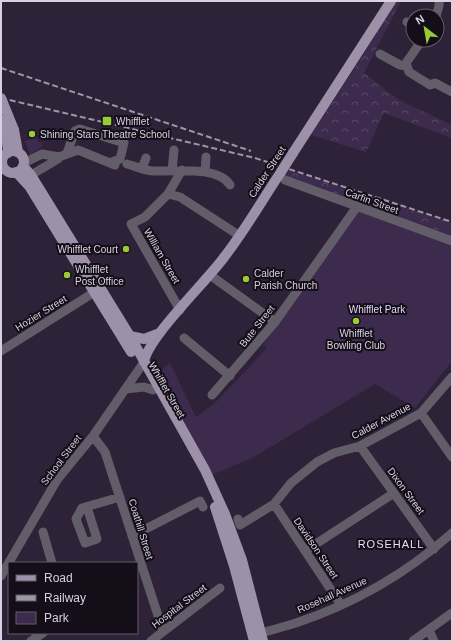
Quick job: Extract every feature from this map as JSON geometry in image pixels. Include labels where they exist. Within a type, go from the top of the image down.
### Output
[{"type":"main road","name":"Calder Street","points":[[142,365],[145,356],[161,332],[210,276],[283,176],[293,153],[391,1]]},
{"type":"main road","points":[[1,98],[10,131],[13,153],[3,162],[14,170]]},
{"type":"main road","points":[[1,120],[10,131]]},
{"type":"main road","name":"Whifflet Street","points":[[13,153],[14,170],[29,186],[93,293],[142,365],[216,494],[242,560],[258,638]]},
{"type":"main road","name":"Whifflet Street","points":[[14,170],[31,175],[130,336],[153,390],[198,470],[218,516],[258,638]]},
{"type":"main road","points":[[130,336],[144,339],[161,332]]},
{"type":"street","points":[[416,48],[406,63],[409,72],[430,85],[435,83],[452,92]]},
{"type":"street","points":[[380,54],[400,65],[406,66]]},
{"type":"street","points":[[31,175],[61,156],[78,150],[113,164],[120,158],[124,143],[80,130],[74,131],[61,156]]},
{"type":"street","points":[[172,171],[174,150]]},
{"type":"street","points":[[14,170],[42,154],[61,156]]},
{"type":"street","points":[[142,168],[146,158]]},
{"type":"street","points":[[205,171],[206,158]]},
{"type":"street","points":[[127,164],[152,171],[205,171],[227,179],[230,185]]},
{"type":"street","points":[[182,170],[168,194],[180,197],[240,236]]},
{"type":"street","name":"Carfin Street","points":[[283,176],[356,208],[452,241]]},
{"type":"street","name":"William Street","points":[[168,194],[145,217],[131,224],[180,310]]},
{"type":"street","name":"Bute Street","points":[[212,395],[230,376],[275,322],[356,208]]},
{"type":"street","points":[[210,276],[275,322]]},
{"type":"street","name":"Hozier Street","points":[[2,350],[93,293]]},
{"type":"street","points":[[184,338],[230,376]]},
{"type":"street","name":"School Street","points":[[9,562],[57,480],[94,436],[142,365]]},
{"type":"street","name":"Calder Avenue","points":[[238,519],[240,525],[274,504],[291,482],[312,465],[334,453],[360,446],[421,412],[452,377]]},
{"type":"street","points":[[126,389],[144,387],[153,390]]},
{"type":"street","points":[[421,412],[452,457]]},
{"type":"street","name":"Coathill Street","points":[[94,436],[105,452],[132,536],[138,562]]},
{"type":"street","name":"Dixon Street","points":[[360,446],[434,549]]},
{"type":"street","points":[[305,551],[394,492]]},
{"type":"street","points":[[87,507],[120,497]]},
{"type":"street","points":[[132,536],[200,501],[203,507]]},
{"type":"street","name":"Davidson Street","points":[[274,504],[341,605]]},
{"type":"street","points":[[43,532],[52,562]]},
{"type":"street","name":"Rosehall Avenue","points":[[258,638],[341,605],[375,588],[434,549],[452,533]]},
{"type":"street","name":"School Street","points":[[1,576],[8,564]]},
{"type":"street","name":"Coathill Street","points":[[139,569],[163,631]]},
{"type":"street","name":"Hospital Street","points":[[151,641],[220,588]]},
{"type":"street","points":[[413,641],[452,613]]},
{"type":"street","points":[[429,630],[434,641]]},
{"type":"street","points":[[31,641],[42,634]]},
{"type":"green space","points":[[394,1],[401,1],[364,73],[399,100],[452,125],[452,138],[384,113],[366,152],[311,135],[367,49]]},
{"type":"green space","points":[[36,138],[38,142],[42,142],[42,147],[30,155],[25,141]]},
{"type":"green space","points":[[289,170],[452,223],[452,235],[284,178]]},
{"type":"green space","name":"Whifflet Park","points":[[354,199],[452,232],[452,361],[415,408],[375,384],[254,457],[210,476],[158,372],[170,363],[196,417],[215,403],[267,348],[263,345],[306,285]]},
{"type":"railway","points":[[1,68],[251,151]]},
{"type":"railway","points":[[1,98],[255,158],[452,222]]},
{"type":"place","name":"Whifflet","points":[[107,121]]},
{"type":"place","name":"Shining Stars Theatre School","points":[[32,134]]},
{"type":"place","name":"Whifflet Court","points":[[126,249]]},
{"type":"place","name":"Whifflet Post Office","points":[[67,275]]},
{"type":"place","name":"Calder Parish Church","points":[[246,279]]},
{"type":"place","name":"Whifflet Bowling Club","points":[[356,321]]},
{"type":"district","name":"ROSEHALL","points":[[391,544]]}]
